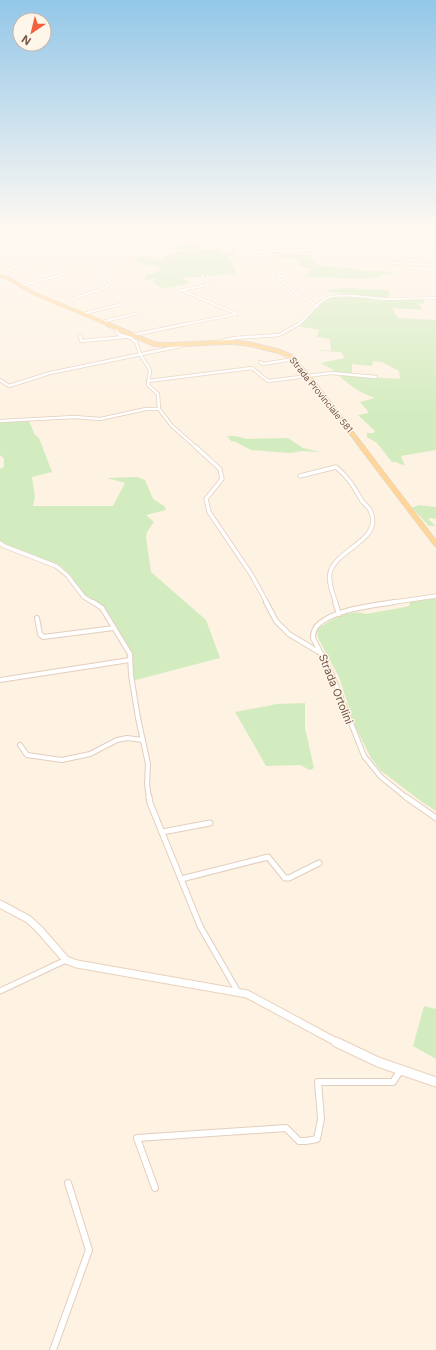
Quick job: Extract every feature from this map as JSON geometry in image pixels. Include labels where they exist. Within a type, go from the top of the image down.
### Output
[{"type":"main road","name":"Strada Provinciale 581","points":[[29,290],[116,329],[154,344],[183,345],[238,342],[282,352],[294,359],[436,544]]},
{"type":"main road","points":[[0,904],[28,919],[39,929],[66,960],[104,969],[199,987],[238,992],[264,1003],[344,1046],[400,1071],[436,1082]]},
{"type":"street","points":[[68,308],[72,299],[99,290]]},
{"type":"street","points":[[133,335],[237,314],[181,290]]},
{"type":"street","points":[[292,290],[296,294],[318,306]]},
{"type":"street","points":[[217,342],[235,338],[279,335],[294,328],[306,319],[326,298],[342,296],[389,299],[436,298]]},
{"type":"street","points":[[82,314],[122,304]]},
{"type":"street","points":[[101,322],[135,314]]},
{"type":"street","points":[[116,329],[118,334],[127,336],[134,341],[150,370],[148,381],[149,385],[158,394],[158,409],[172,426],[220,469],[222,479],[206,499],[209,512],[251,574],[276,621],[289,634],[322,654]]},
{"type":"street","points":[[80,335],[81,341],[127,336]]},
{"type":"street","points":[[0,380],[9,386],[50,373],[183,345]]},
{"type":"street","points":[[260,362],[263,364],[294,359]]},
{"type":"street","points":[[148,381],[252,368],[268,381],[331,374],[376,376]]},
{"type":"street","points":[[0,421],[74,417],[100,419],[146,409],[158,409]]},
{"type":"street","points":[[300,476],[336,467],[354,485],[361,499],[371,513],[373,521],[370,530],[356,546],[336,560],[330,572],[330,579],[339,614]]},
{"type":"street","points":[[0,543],[4,546],[56,566],[67,575],[84,597],[102,608],[130,654],[138,718],[148,764],[147,784],[150,803],[200,926],[238,992]]},
{"type":"street","name":"Strada Ortolini","points":[[436,596],[339,614],[322,622],[314,631],[313,638],[332,672],[362,754],[367,763],[386,781],[436,818]]},
{"type":"street","points":[[37,618],[40,634],[43,637],[114,628]]},
{"type":"street","points":[[0,680],[130,660]]},
{"type":"street","points":[[20,745],[27,755],[62,760],[90,754],[117,740],[127,738],[143,740]]},
{"type":"street","points":[[162,832],[210,823]]},
{"type":"street","points":[[181,879],[268,857],[285,878],[289,878],[319,863]]},
{"type":"street","points":[[0,991],[66,960]]},
{"type":"street","points":[[155,1188],[137,1138],[286,1128],[297,1140],[304,1142],[317,1139],[321,1119],[318,1082],[393,1082],[400,1071]]},
{"type":"street","points":[[53,1350],[89,1250],[68,1182]]},
{"type":"green space","points":[[389,290],[390,300],[423,299],[425,303],[419,304],[422,310],[392,308],[398,318],[436,320],[436,450],[401,456],[405,466],[392,462],[377,443],[367,437],[367,433],[374,433],[375,431],[358,415],[368,413],[360,402],[375,398],[364,394],[338,375],[400,379],[399,371],[382,362],[373,361],[372,366],[352,364],[352,374],[334,373],[332,369],[320,363],[345,358],[341,352],[319,350],[331,351],[330,339],[317,337],[319,330],[297,326],[326,299],[347,294],[326,291]]},
{"type":"green space","points":[[29,421],[35,435],[39,438],[52,472],[32,477],[35,497],[33,506],[113,506],[125,483],[107,478],[137,477],[145,480],[153,499],[164,506],[166,510],[146,515],[154,522],[147,532],[146,537],[151,572],[206,620],[220,658],[132,681],[131,655],[125,640],[102,607],[81,592],[72,577],[61,566],[0,542],[0,469],[4,467],[4,459],[0,455],[0,422]]},
{"type":"green space","points":[[227,436],[247,439],[288,438],[303,448],[320,452],[301,451],[291,453],[251,450],[234,441],[232,442]]},
{"type":"green space","points":[[418,505],[436,507],[436,519],[429,518],[429,520],[436,526],[429,526],[413,509],[410,509]]},
{"type":"green space","points":[[436,598],[436,811],[380,770],[371,758],[355,726],[339,677],[318,638],[317,630],[327,622],[347,614],[366,614],[409,606],[410,602]]},
{"type":"green space","points":[[305,703],[305,728],[314,768],[310,770],[300,765],[266,766],[235,712],[277,704]]},
{"type":"green space","points":[[424,1006],[436,1009],[436,1059],[413,1046]]}]
